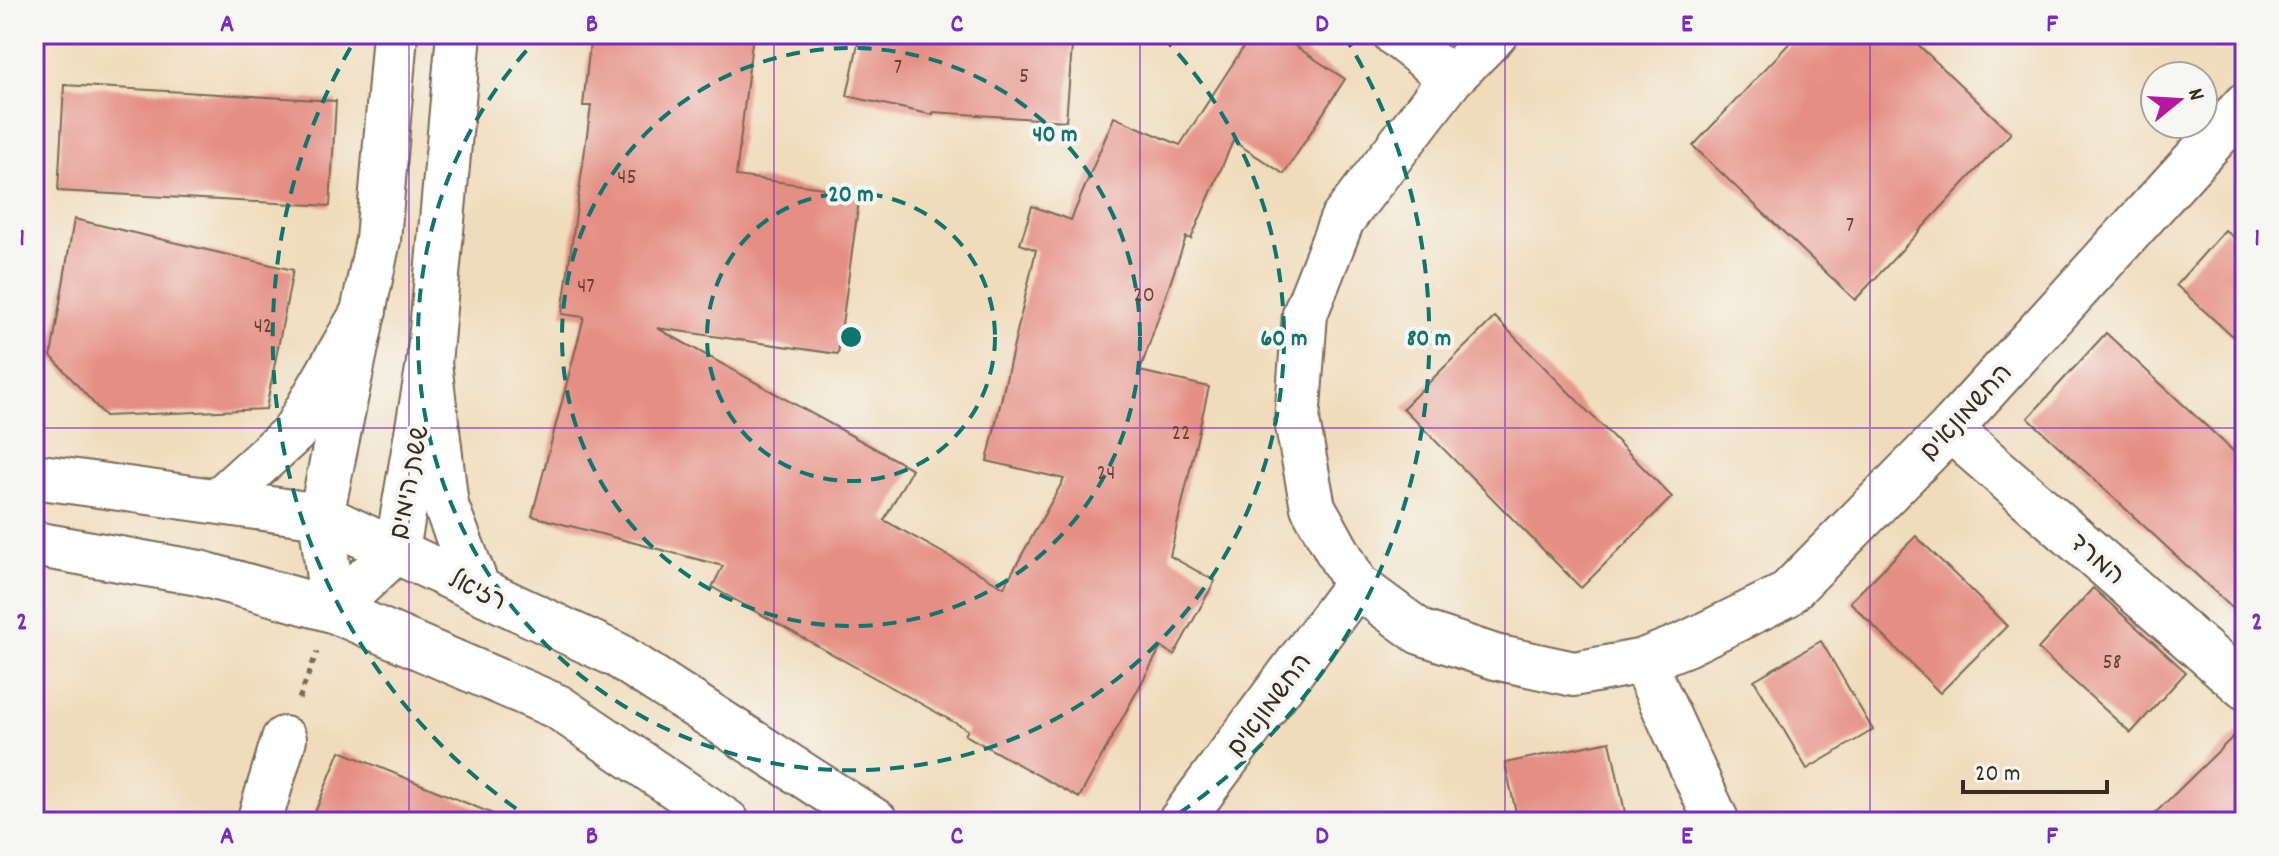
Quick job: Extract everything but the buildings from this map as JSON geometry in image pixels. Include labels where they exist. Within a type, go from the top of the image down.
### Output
[{"type":"street","points":[[333,610],[321,516],[378,240],[395,34]]},
{"type":"street","name":"ששת הימים","points":[[333,610],[397,550],[429,363],[459,34]]},
{"type":"street","points":[[1395,34],[1451,78]]},
{"type":"street","name":"החשמונאים","points":[[1495,34],[1451,78],[1342,220],[1305,314],[1297,421],[1313,507],[1356,585],[1420,632],[1495,657],[1574,674],[1643,661],[1686,644],[1786,595],[1950,429],[2245,105]]},
{"type":"street","points":[[218,501],[294,432],[364,311]]},
{"type":"street","points":[[429,363],[446,506],[478,589]]},
{"type":"street","name":"המרד","points":[[1950,429],[2245,687]]},
{"type":"street","name":"רזיאל","points":[[34,476],[321,516],[617,655],[876,822]]},
{"type":"street","points":[[34,544],[199,573],[333,610],[558,707],[727,822]]},
{"type":"street","name":"החשמונאים","points":[[1180,822],[1356,585]]},
{"type":"street","points":[[1643,661],[1717,822]]},
{"type":"street","points":[[259,822],[284,739]]},
{"type":"path","points":[[284,739],[333,610]]}]
